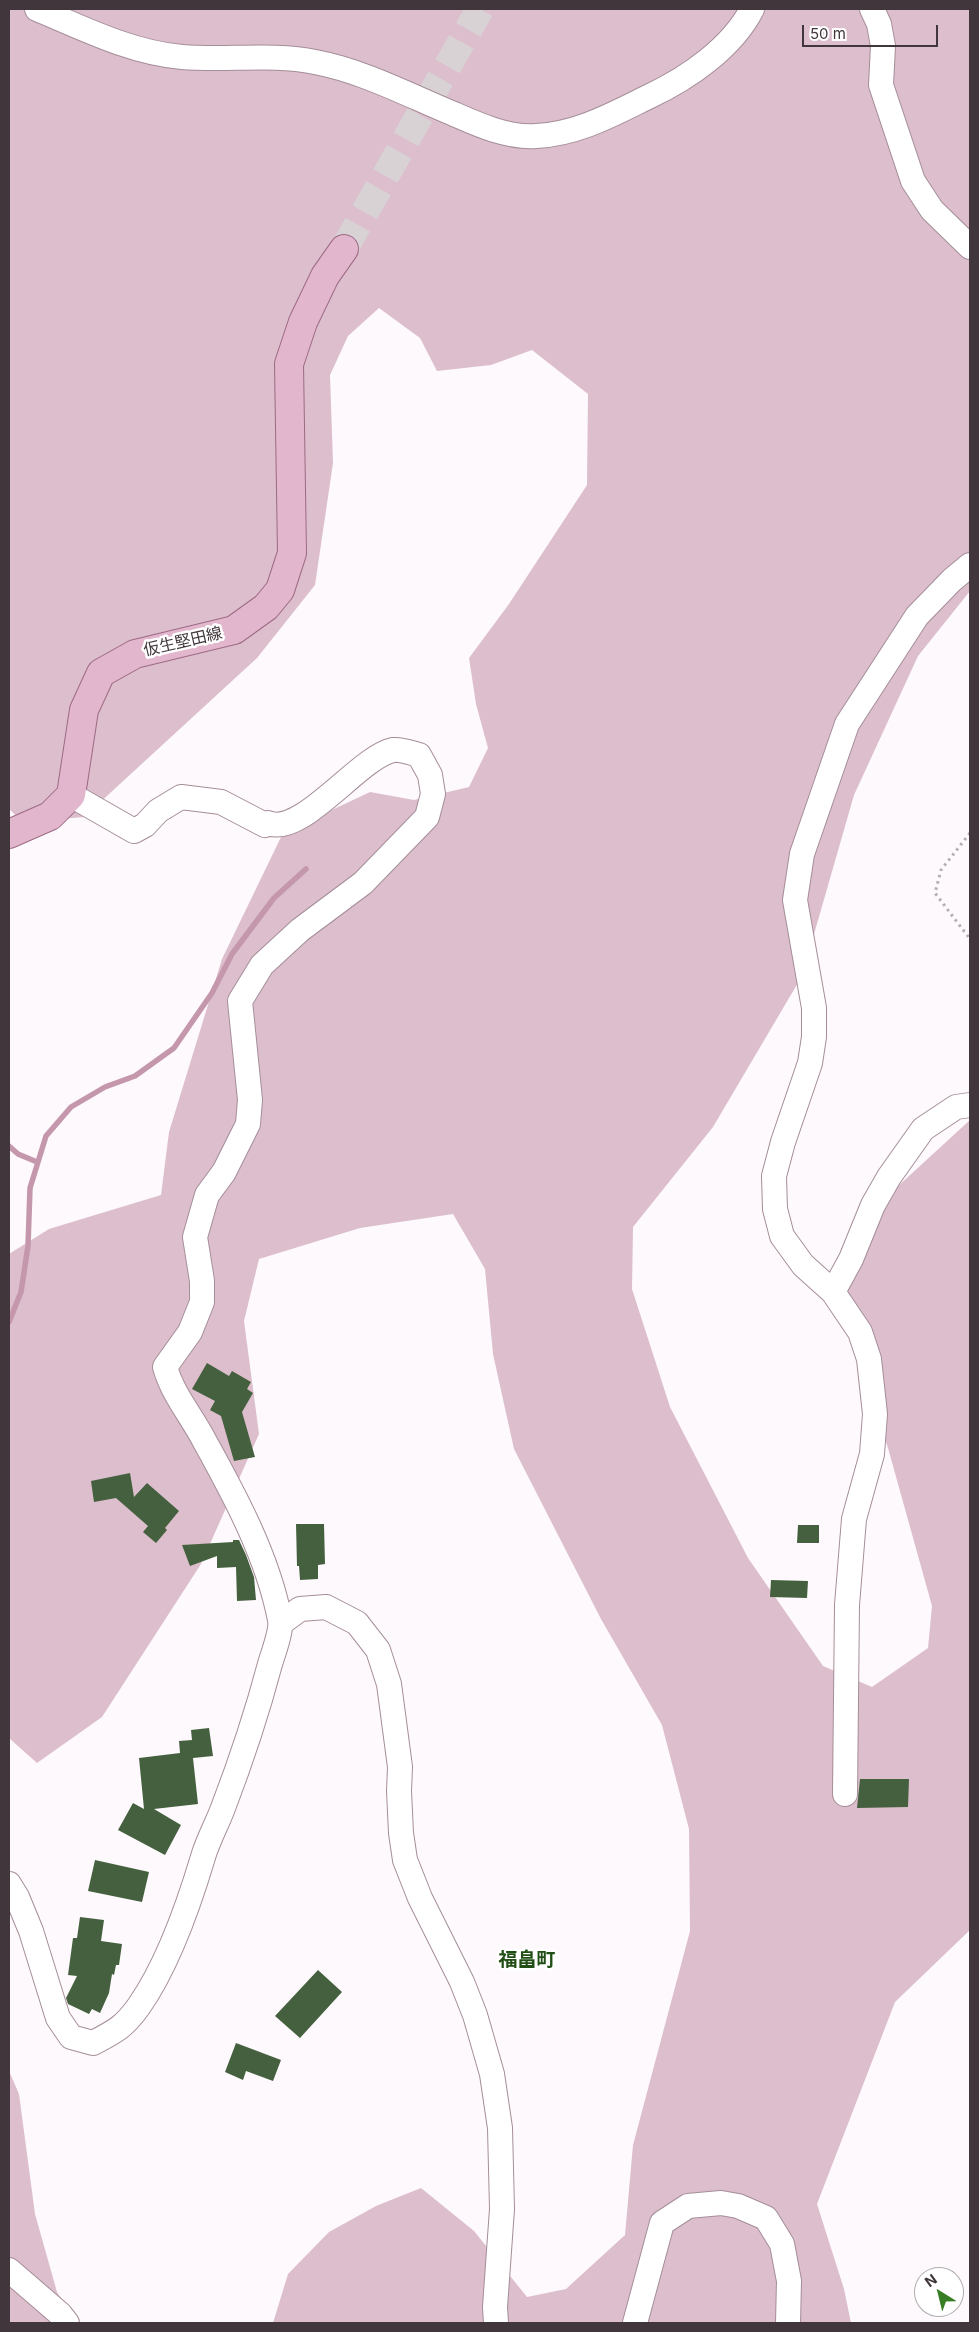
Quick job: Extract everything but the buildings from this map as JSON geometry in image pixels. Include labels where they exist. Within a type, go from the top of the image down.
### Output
[{"type":"main road","name":"仮生堅田線","points":[[71,795],[84,710],[101,673],[135,654],[234,630],[266,607],[280,590],[292,553],[289,364],[310,307],[325,276],[344,249]]},
{"type":"main road","points":[[9,834],[50,816],[71,795]]},
{"type":"street","points":[[38,9],[91,32],[141,48],[181,57],[248,57],[312,61],[346,69],[491,130],[534,137],[567,132],[591,125],[678,83],[724,45],[746,21],[752,9]]},
{"type":"street","points":[[872,9],[879,24],[883,46],[881,85],[913,181],[932,210],[970,247]]},
{"type":"street","points":[[845,1794],[847,1605],[854,1519],[872,1454],[875,1414],[869,1359],[860,1332],[833,1292],[803,1265],[782,1236],[775,1209],[774,1176],[783,1142],[810,1063],[814,1037],[814,1008],[796,900],[802,854],[847,724],[917,616],[952,580],[970,565]]},
{"type":"street","points":[[9,1884],[17,1897],[31,1931],[58,2018],[71,2037],[93,2043],[122,2029],[140,2005],[164,1960],[200,1874],[203,1857],[223,1808],[260,1702],[281,1623],[268,1573],[250,1531],[204,1438],[176,1395],[165,1367],[190,1332],[202,1302],[202,1281],[195,1237],[207,1195],[224,1172],[248,1124],[250,1100],[240,1001],[262,965],[300,930],[363,883],[427,817],[433,794],[430,775],[420,755],[394,750],[379,755],[295,820],[274,825],[268,823],[265,825],[221,802],[181,797],[158,812],[145,825],[134,831],[71,795]]},
{"type":"street","points":[[833,1292],[851,1259],[874,1205],[889,1177],[924,1129],[956,1107],[970,1105]]},
{"type":"street","points":[[281,1623],[300,1609],[326,1607],[357,1623],[378,1650],[389,1684],[400,1767],[400,1833],[405,1860],[420,1898],[465,1990],[475,2015],[492,2074],[500,2128],[502,2209],[495,2307],[496,2323]]},
{"type":"street","points":[[635,2323],[662,2223],[688,2206],[721,2203],[738,2206],[766,2218],[782,2244],[789,2281],[788,2323]]},
{"type":"street","points":[[9,2270],[60,2314],[67,2323]]},
{"type":"path","points":[[970,833],[942,870],[935,893],[970,938]]},
{"type":"shaded area","points":[[9,9],[970,9],[970,591],[918,656],[854,795],[802,976],[713,1127],[633,1227],[632,1289],[670,1407],[748,1558],[823,1666],[872,1687],[928,1648],[932,1606],[888,1448],[837,1295],[872,1210],[970,1120],[970,1930],[895,2002],[817,2204],[844,2289],[851,2323],[273,2323],[288,2274],[329,2232],[376,2206],[421,2188],[474,2231],[527,2297],[566,2289],[625,2235],[633,2145],[690,1931],[689,1829],[662,1725],[601,1619],[514,1449],[493,1354],[485,1269],[453,1214],[360,1228],[259,1259],[244,1321],[259,1434],[201,1564],[102,1717],[37,1763],[9,1738],[9,1254],[49,1229],[161,1195],[169,1132],[222,959],[283,833],[370,792],[414,800],[469,787],[488,748],[476,704],[469,658],[509,604],[587,485],[588,394],[532,350],[491,365],[437,371],[420,338],[379,308],[348,336],[330,375],[333,463],[315,585],[257,658],[84,817],[23,822],[9,809]]},
{"type":"shaded area","points":[[9,2071],[19,2094],[35,2214],[57,2292],[77,2323],[9,2323]]},
{"type":"waterway","points":[[9,1322],[21,1292],[28,1246],[30,1188],[46,1136],[71,1107],[105,1087],[135,1076],[174,1048],[212,993],[232,954],[274,898],[306,869]]},
{"type":"waterway","points":[[9,1146],[18,1154],[37,1162]]},
{"type":"tunnel","points":[[344,249],[480,9]]},
{"type":"district","name":"福畠町","points":[[527,1960]]}]
